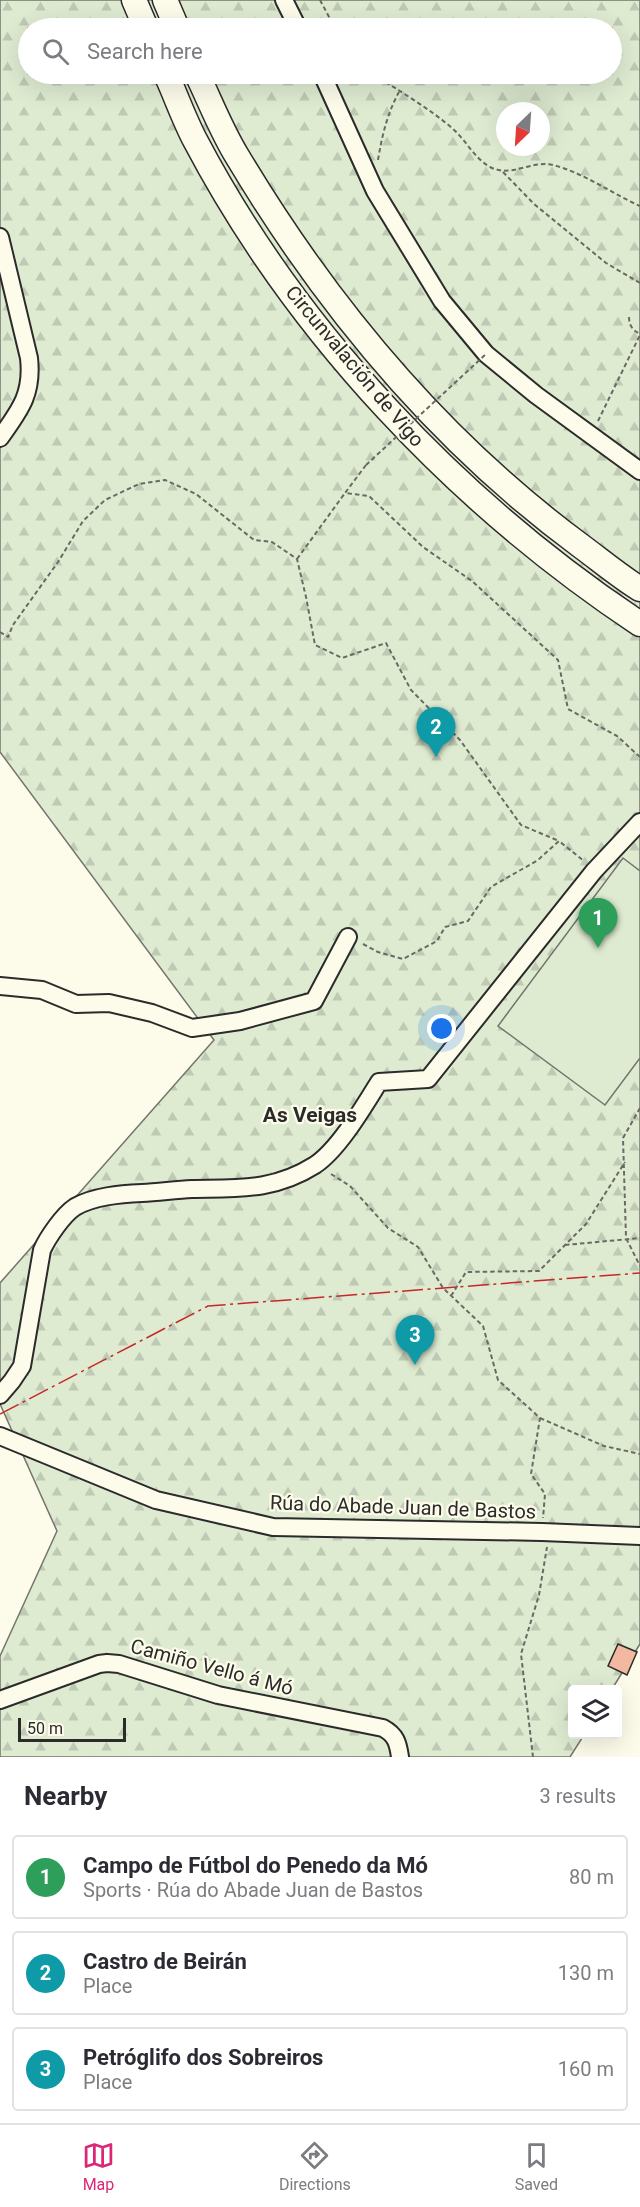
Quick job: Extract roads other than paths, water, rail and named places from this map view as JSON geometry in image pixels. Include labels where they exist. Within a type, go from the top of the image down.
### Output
[{"type":"highway","points":[[134,0],[142,18]]},
{"type":"highway","points":[[165,0],[173,18]]},
{"type":"highway","name":"Circunvalación de Vigo","points":[[170,84],[194,138],[236,211],[270,263],[354,371],[429,453],[475,497],[572,576],[640,624]]},
{"type":"highway","name":"Circunvalación de Vigo","points":[[202,84],[235,154],[304,261],[410,394],[469,453],[539,515],[640,589]]},
{"type":"street","points":[[284,0],[293,18]]},
{"type":"street","points":[[326,84],[369,179],[442,301],[486,354],[536,395],[640,471]]},
{"type":"street","points":[[0,237],[31,375],[28,393],[19,411],[0,438]]},
{"type":"street","points":[[0,1395],[22,1366],[42,1250],[49,1236],[75,1208],[99,1198],[127,1194],[250,1189],[287,1179],[316,1164],[334,1146],[379,1082],[428,1080],[594,871],[640,822]]},
{"type":"street","points":[[0,986],[42,990],[76,1004],[109,1003],[152,1013],[192,1028],[240,1021],[314,1001],[348,937]]},
{"type":"street","name":"Rúa do Abade Juan de Bastos","points":[[0,1436],[156,1500],[273,1527],[640,1536]]},
{"type":"street","name":"Camiño Vello á Mó","points":[[0,1700],[99,1664],[113,1663],[218,1695],[383,1728],[392,1733],[397,1740],[400,1757]]},
{"type":"place","name":"Castro de Beirán","points":[[436,757]]},
{"type":"place","name":"Campo de Fútbol do Penedo da Mó","points":[[598,948]]},
{"type":"place","name":"Petróglifo dos Sobreiros","points":[[415,1365]]},
{"type":"district","name":"As Veigas","points":[[310,1115]]}]
